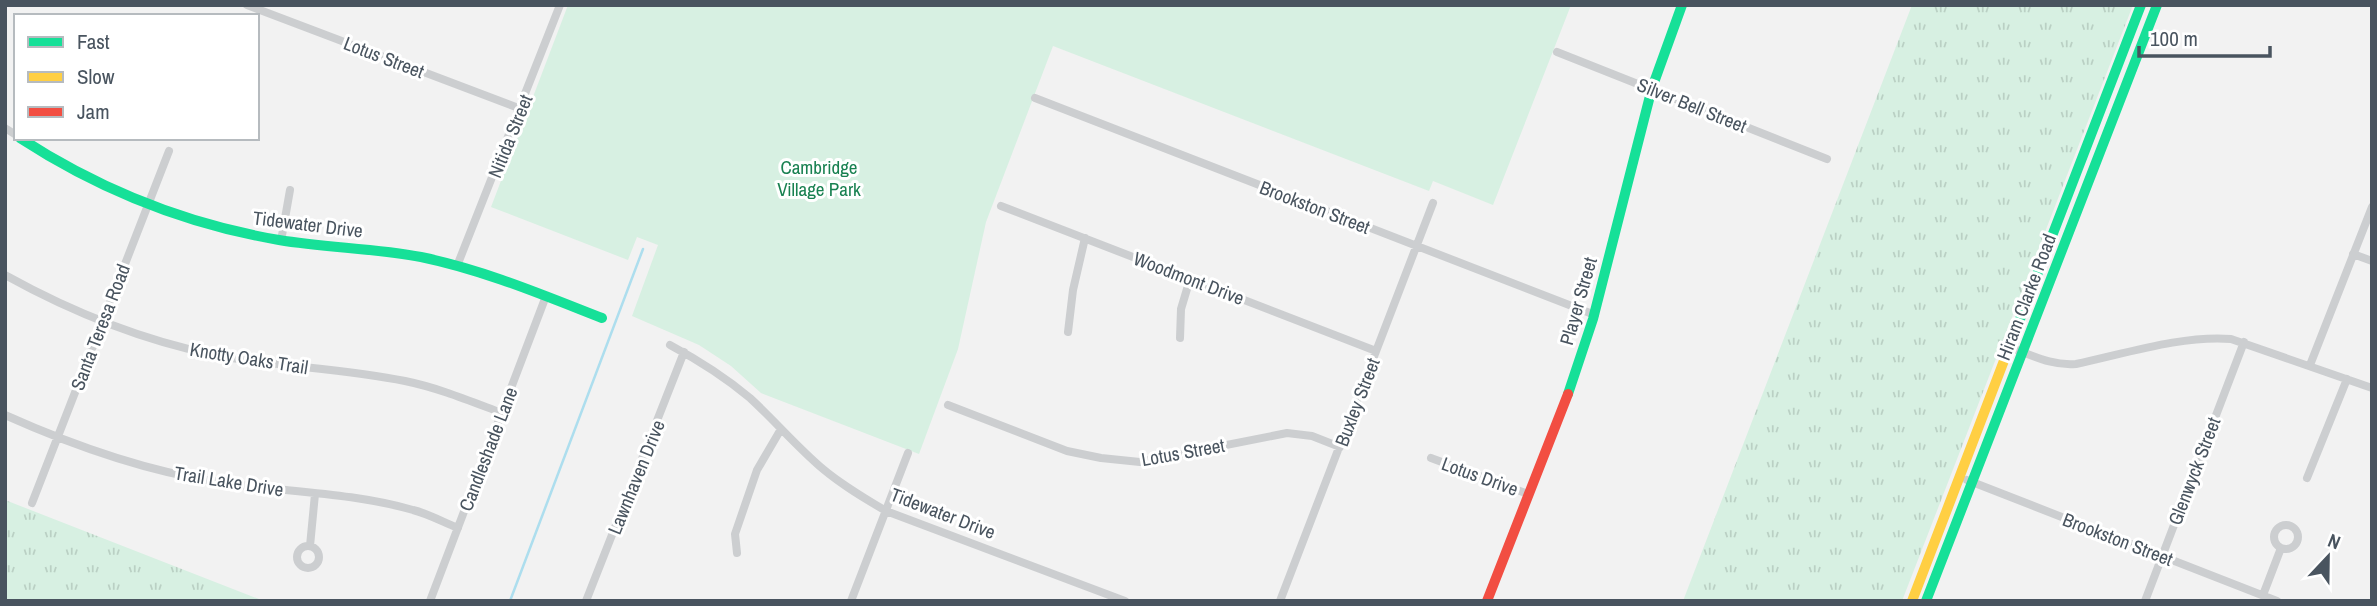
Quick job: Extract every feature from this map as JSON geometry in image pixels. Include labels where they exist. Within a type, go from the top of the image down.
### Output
[{"type":"main road","name":"Player Street","points":[[1487,601],[1563,408],[1595,316],[1652,88],[1682,5]]},
{"type":"main road","name":"Hiram Clarke Road","points":[[1912,601],[2141,5]]},
{"type":"main road","name":"Hiram Clarke Road","points":[[1926,601],[2155,6]]},
{"type":"main road","points":[[2103,105],[2117,110]]},
{"type":"main road","name":"Tidewater Drive","points":[[24,140],[75,172],[186,220],[281,241],[386,251],[457,266],[602,318]]},
{"type":"main road","points":[[2062,209],[2076,216]]},
{"type":"street","name":"Lotus Street","points":[[247,5],[521,109]]},
{"type":"street","name":"Nitida Street","points":[[457,266],[560,5]]},
{"type":"street","name":"Silver Bell Street","points":[[1557,52],[1827,159]]},
{"type":"street","name":"Brookston Street","points":[[1035,98],[1595,316]]},
{"type":"street","name":"Santa Teresa Road","points":[[32,503],[169,151]]},
{"type":"street","points":[[281,241],[290,190]]},
{"type":"street","name":"Buxley Street","points":[[1280,601],[1433,203]]},
{"type":"street","name":"Woodmont Drive","points":[[1001,206],[1377,351]]},
{"type":"street","points":[[2310,365],[2372,206]]},
{"type":"street","points":[[1068,332],[1073,290],[1085,238]]},
{"type":"street","points":[[2353,254],[2372,261]]},
{"type":"street","name":"Knotty Oaks Trail","points":[[5,275],[42,295],[156,340],[213,354],[406,381],[502,413]]},
{"type":"street","points":[[1180,338],[1181,309],[1190,279]]},
{"type":"street","name":"Candleshade Lane","points":[[430,601],[546,296]]},
{"type":"street","points":[[2009,347],[2062,365],[2215,337],[2244,342],[2372,388]]},
{"type":"street","name":"Glenwyck Street","points":[[2145,601],[2244,342]]},
{"type":"street","name":"Tidewater Drive","points":[[670,345],[725,378],[823,470],[886,511],[1125,601]]},
{"type":"street","name":"Lawnhaven Drive","points":[[586,601],[684,352]]},
{"type":"street","points":[[2308,478],[2347,379]]},
{"type":"street","name":"Lotus Street","points":[[948,405],[1067,451],[1101,458],[1140,462],[1287,433],[1312,436],[1340,447]]},
{"type":"street","name":"Trail Lake Drive","points":[[5,415],[147,467],[217,482],[373,501],[415,510],[458,528]]},
{"type":"street","points":[[737,553],[735,534],[757,470],[781,429]]},
{"type":"street","points":[[851,601],[908,453]]},
{"type":"street","name":"Lotus Drive","points":[[1431,458],[1528,494]]},
{"type":"street","name":"Brookston Street","points":[[1959,478],[2277,601]]},
{"type":"street","points":[[310,546],[315,494]]},
{"type":"street","points":[[2263,595],[2281,548]]},
{"type":"green space","name":"Cambridge Village Park","points":[[568,5],[1571,5],[1493,205],[1433,181],[1429,191],[1053,46],[986,222],[958,349],[919,454],[761,393],[731,366],[699,345],[632,316],[658,245],[637,237],[628,260],[491,207]]},
{"type":"green space","points":[[1912,5],[2133,5],[1902,601],[1683,601]]},
{"type":"green space","points":[[5,500],[264,601],[5,601]]},
{"type":"waterway","points":[[510,601],[643,249]]},
{"type":"traffic: fast","points":[[1568,394],[1593,319],[1652,88],[1682,5]]},
{"type":"traffic: fast","points":[[2005,358],[2141,5]]},
{"type":"traffic: fast","points":[[1926,601],[2157,5]]},
{"type":"traffic: fast","points":[[23,140],[112,189],[210,225],[279,240],[404,254],[444,262],[513,284],[602,318]]},
{"type":"traffic: slow","points":[[1912,601],[2005,358]]},
{"type":"traffic: jam","points":[[1487,601],[1568,394]]}]
